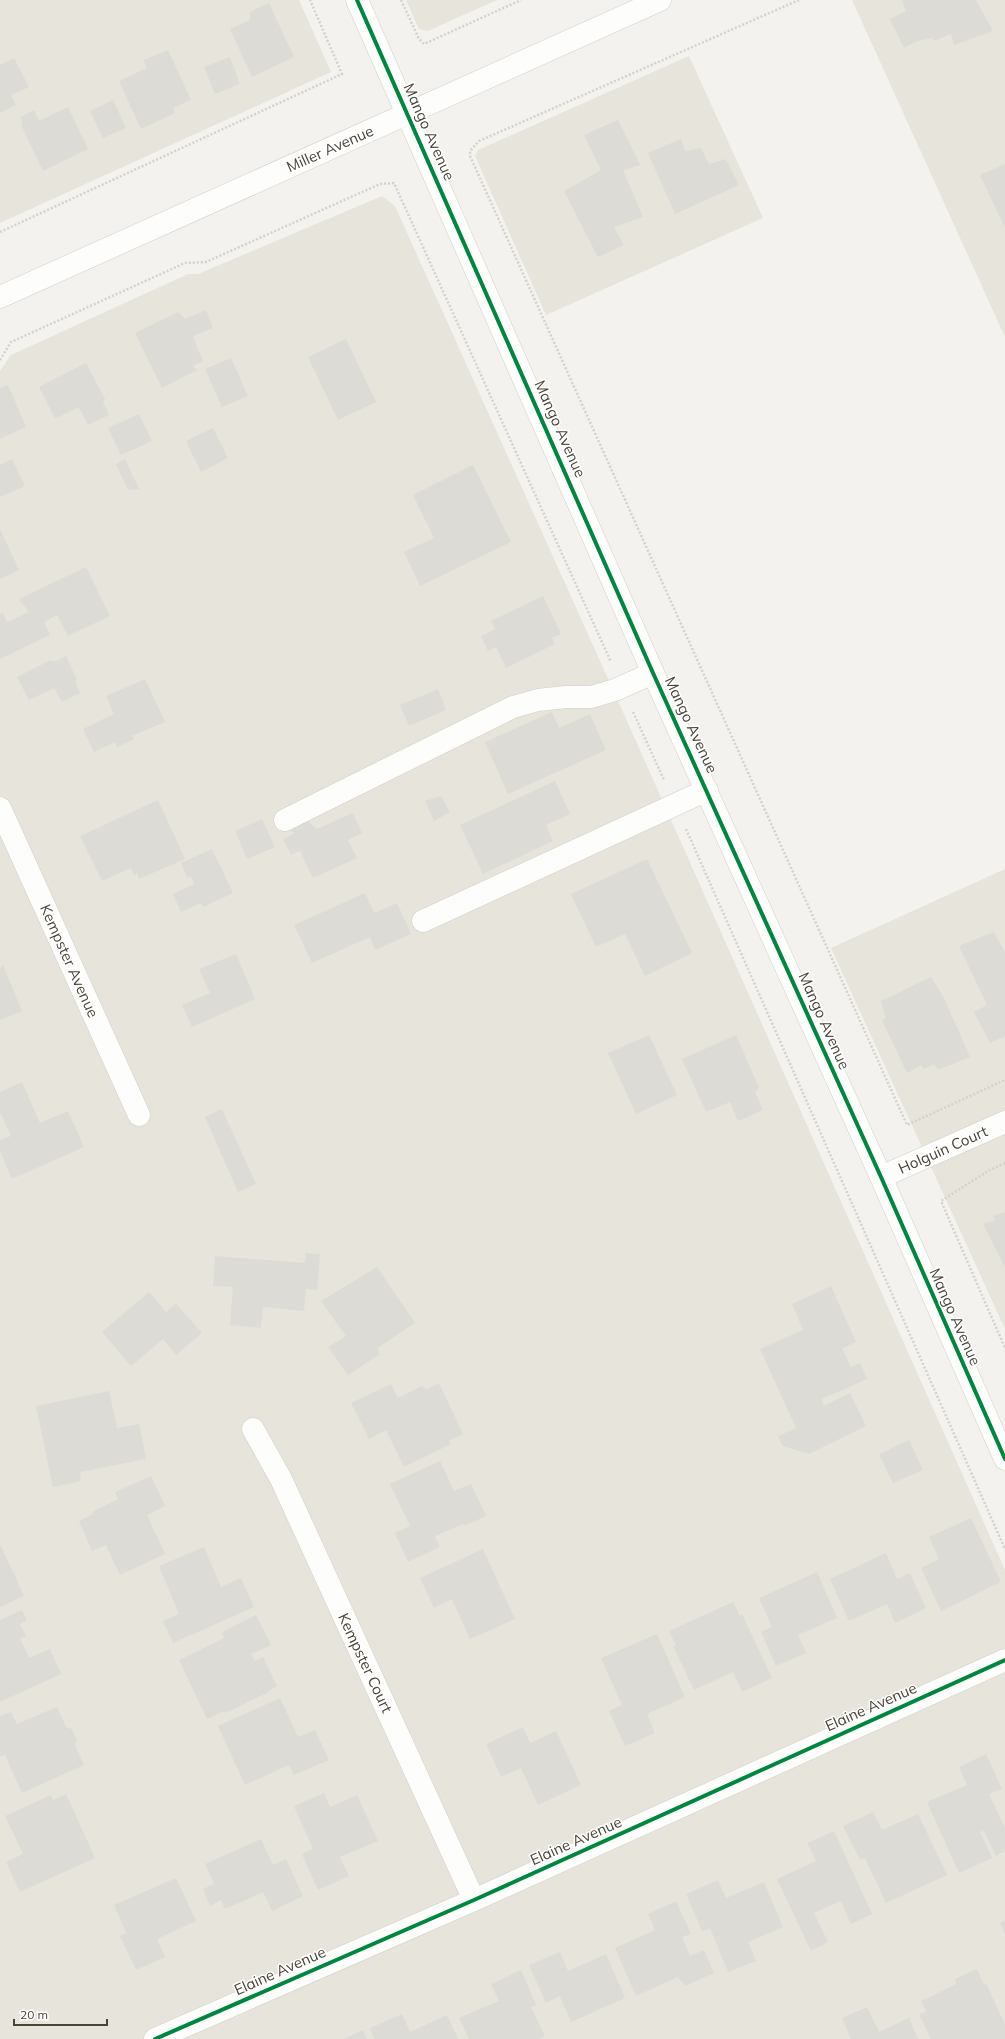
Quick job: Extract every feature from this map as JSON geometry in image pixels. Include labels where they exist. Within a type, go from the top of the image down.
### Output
[{"type":"street","name":"Mango Avenue","points":[[357,0],[653,673],[881,1177],[1005,1459]]},
{"type":"street","name":"Miller Avenue","points":[[0,297],[660,0]]},
{"type":"street","points":[[285,820],[513,707],[538,700],[566,697],[591,697],[622,687],[653,673]]},
{"type":"street","points":[[423,921],[707,790]]},
{"type":"street","name":"Kempster Avenue","points":[[0,808],[139,1114]]},
{"type":"street","name":"Holguin Court","points":[[881,1177],[1005,1122]]},
{"type":"street","name":"Kempster Court","points":[[253,1429],[281,1479],[474,1900]]},
{"type":"street","name":"Elaine Avenue","points":[[155,2039],[474,1900],[1005,1660]]},
{"type":"path","points":[[0,232],[342,74],[310,0]]},
{"type":"path","points":[[401,0],[419,39],[424,44],[521,0]]},
{"type":"path","points":[[798,0],[479,141],[470,151],[470,156],[907,1125],[1005,1080]]},
{"type":"path","points":[[0,360],[11,342],[185,263],[206,262],[380,184],[394,183],[675,805],[1005,1549]]},
{"type":"path","points":[[1005,1163],[988,1171],[941,1201],[1005,1348]]},
{"type":"shaded area","points":[[0,0],[299,0],[331,72],[0,223]]},
{"type":"shaded area","points":[[406,0],[497,0],[428,31],[419,29]]},
{"type":"shaded area","points":[[852,0],[1005,0],[1005,337]]},
{"type":"shaded area","points":[[689,56],[763,218],[546,315],[475,156],[478,150]]},
{"type":"shaded area","points":[[382,196],[395,206],[619,703],[1005,1570],[1005,2039],[0,2039],[0,371],[11,355],[188,274],[198,274]]},
{"type":"shaded area","points":[[1005,869],[1005,1329],[831,948]]},
{"type":"building","points":[[902,0],[976,0],[993,31],[954,45],[951,34],[934,41],[932,38],[917,41],[904,48],[890,19],[906,11]]},
{"type":"building","points":[[269,3],[294,57],[252,77],[230,29],[250,20],[250,12]]},
{"type":"building","points":[[168,50],[191,100],[173,108],[175,113],[141,129],[119,81],[147,68],[143,60]]},
{"type":"building","points":[[230,57],[240,84],[215,94],[204,67]]},
{"type":"building","points":[[14,58],[29,87],[11,95],[16,105],[0,113],[0,65]]},
{"type":"building","points":[[113,100],[126,128],[103,138],[90,111]]},
{"type":"building","points":[[68,107],[88,149],[43,171],[22,127],[21,117],[34,110],[39,121]]},
{"type":"building","points":[[618,120],[640,165],[623,170],[643,217],[614,227],[624,245],[598,257],[564,191],[601,170],[584,135]]},
{"type":"building","points":[[681,139],[685,151],[701,148],[709,164],[726,159],[739,185],[675,214],[648,153]]},
{"type":"building","points":[[1005,164],[1005,228],[980,175]]},
{"type":"building","points":[[206,310],[213,328],[193,336],[203,361],[193,366],[197,370],[162,388],[135,333],[178,312],[185,319]]},
{"type":"building","points":[[346,339],[376,402],[338,420],[308,357]]},
{"type":"building","points":[[231,358],[248,396],[222,407],[205,369]]},
{"type":"building","points":[[86,363],[105,399],[103,402],[109,415],[88,425],[79,407],[55,419],[39,387]]},
{"type":"building","points":[[8,385],[26,427],[0,439],[0,388]]},
{"type":"building","points":[[139,414],[152,441],[121,455],[108,428]]},
{"type":"building","points":[[213,428],[228,458],[201,472],[186,441]]},
{"type":"building","points":[[12,459],[25,486],[0,497],[0,465]]},
{"type":"building","points":[[125,459],[139,489],[128,490],[116,464]]},
{"type":"building","points":[[473,465],[511,542],[420,586],[404,552],[434,538],[413,495]]},
{"type":"building","points":[[0,529],[19,570],[0,579]]},
{"type":"building","points":[[86,567],[110,616],[68,636],[57,615],[44,622],[50,635],[0,659],[0,614],[3,613],[7,622],[29,612],[19,599]]},
{"type":"building","points":[[543,596],[561,634],[552,638],[555,644],[506,668],[496,647],[488,651],[481,636],[495,629],[491,621]]},
{"type":"building","points":[[66,656],[77,680],[75,681],[80,693],[62,702],[54,688],[29,700],[17,677],[51,660],[54,662]]},
{"type":"building","points":[[145,679],[165,722],[132,736],[134,739],[117,747],[115,742],[94,752],[83,729],[114,714],[106,696]]},
{"type":"building","points":[[438,689],[446,710],[409,726],[400,705]]},
{"type":"building","points":[[552,712],[559,728],[590,714],[606,750],[508,794],[485,742]]},
{"type":"building","points":[[555,781],[570,814],[546,825],[553,841],[483,874],[460,825]]},
{"type":"building","points":[[441,796],[450,812],[434,821],[425,801]]},
{"type":"building","points":[[158,800],[185,859],[139,879],[137,873],[134,875],[131,868],[102,881],[80,836]]},
{"type":"building","points":[[353,813],[362,833],[348,840],[357,858],[313,878],[300,851],[291,855],[283,839],[295,833],[291,831],[307,821],[317,829]]},
{"type":"building","points":[[262,819],[275,847],[247,859],[235,831]]},
{"type":"building","points":[[212,849],[233,893],[203,907],[201,903],[181,912],[173,894],[194,884],[192,878],[187,877],[181,863]]},
{"type":"building","points":[[647,859],[692,953],[645,976],[625,934],[596,947],[571,894]]},
{"type":"building","points":[[365,893],[374,913],[397,903],[411,934],[375,950],[370,937],[312,963],[294,925]]},
{"type":"building","points":[[994,932],[1005,953],[1005,1036],[990,1043],[974,1012],[987,1005],[959,946]]},
{"type":"building","points":[[236,954],[255,999],[192,1027],[182,1005],[210,993],[199,969]]},
{"type":"building","points":[[3,965],[22,1011],[0,1020],[0,969]]},
{"type":"building","points":[[931,977],[943,996],[970,1057],[938,1070],[934,1064],[924,1069],[921,1065],[907,1073],[882,1020],[886,1018],[881,1001]]},
{"type":"building","points":[[649,1035],[677,1095],[636,1114],[608,1053]]},
{"type":"building","points":[[736,1035],[759,1088],[755,1092],[763,1110],[738,1121],[730,1102],[706,1112],[682,1059]]},
{"type":"building","points":[[22,1082],[40,1123],[68,1111],[84,1147],[12,1179],[0,1151],[0,1140],[11,1136],[0,1112],[0,1092]]},
{"type":"building","points":[[222,1109],[256,1184],[238,1192],[205,1117]]},
{"type":"building","points":[[1005,1212],[1005,1268],[983,1224],[995,1220],[993,1216]]},
{"type":"building","points":[[306,1253],[320,1254],[317,1290],[306,1289],[304,1311],[263,1307],[261,1328],[230,1325],[233,1287],[213,1286],[215,1256],[305,1263]]},
{"type":"building","points":[[377,1267],[415,1323],[377,1348],[380,1354],[348,1375],[328,1347],[346,1336],[321,1301]]},
{"type":"building","points":[[831,1286],[856,1342],[842,1348],[851,1367],[860,1363],[867,1379],[822,1399],[823,1406],[850,1393],[866,1426],[809,1454],[783,1446],[778,1436],[796,1428],[760,1349],[803,1330],[792,1304]]},
{"type":"building","points":[[149,1292],[166,1312],[176,1304],[202,1333],[176,1355],[163,1339],[131,1366],[102,1332]]},
{"type":"building","points":[[439,1383],[463,1434],[449,1441],[451,1444],[404,1467],[386,1430],[369,1439],[351,1403],[391,1384],[398,1398],[422,1386],[427,1389]]},
{"type":"building","points":[[109,1391],[117,1428],[139,1424],[146,1459],[80,1472],[81,1481],[53,1487],[36,1406]]},
{"type":"building","points":[[909,1440],[923,1470],[893,1483],[879,1454]]},
{"type":"building","points":[[440,1461],[454,1491],[471,1484],[486,1516],[464,1526],[463,1524],[435,1536],[440,1547],[408,1562],[395,1533],[410,1526],[390,1484]]},
{"type":"building","points":[[151,1476],[165,1506],[147,1515],[165,1554],[120,1575],[106,1545],[92,1551],[79,1521],[93,1514],[92,1512],[118,1499],[115,1492]]},
{"type":"building","points":[[971,1518],[1001,1582],[941,1611],[921,1568],[939,1559],[929,1537]]},
{"type":"building","points":[[0,1544],[24,1596],[0,1607]]},
{"type":"building","points":[[204,1547],[221,1587],[241,1578],[254,1607],[173,1643],[163,1621],[179,1614],[159,1566]]},
{"type":"building","points":[[483,1549],[515,1619],[470,1639],[452,1599],[434,1608],[420,1578]]},
{"type":"building","points":[[886,1553],[897,1579],[910,1573],[926,1608],[895,1623],[887,1604],[849,1621],[830,1579]]},
{"type":"building","points":[[817,1572],[837,1618],[798,1635],[806,1653],[776,1666],[761,1632],[772,1627],[759,1598]]},
{"type":"building","points":[[733,1602],[740,1616],[742,1614],[772,1678],[742,1692],[733,1672],[694,1690],[673,1646],[676,1645],[669,1631]]},
{"type":"building","points":[[22,1610],[27,1621],[20,1624],[26,1636],[20,1639],[29,1658],[50,1649],[61,1674],[0,1702],[0,1620]]},
{"type":"building","points":[[256,1615],[271,1645],[251,1654],[255,1661],[263,1657],[277,1686],[268,1691],[269,1692],[225,1713],[223,1711],[207,1719],[179,1660],[224,1638],[222,1632]]},
{"type":"building","points":[[657,1634],[685,1697],[647,1714],[655,1733],[625,1746],[609,1711],[622,1705],[601,1658]]},
{"type":"building","points":[[280,1698],[298,1737],[315,1730],[329,1760],[294,1775],[289,1765],[245,1785],[218,1726]]},
{"type":"building","points":[[57,1707],[66,1727],[72,1729],[77,1741],[75,1745],[84,1765],[22,1793],[5,1755],[0,1757],[0,1716],[11,1712],[17,1724]]},
{"type":"building","points":[[523,1727],[530,1743],[556,1731],[581,1785],[538,1805],[521,1768],[501,1777],[486,1744]]},
{"type":"building","points":[[986,1754],[1002,1789],[989,1794],[1005,1828],[1005,1851],[996,1856],[984,1831],[980,1832],[992,1858],[959,1873],[927,1802],[967,1785],[959,1767]]},
{"type":"building","points":[[324,1793],[330,1807],[357,1795],[378,1841],[340,1857],[349,1876],[318,1890],[302,1854],[313,1849],[294,1806]]},
{"type":"building","points":[[66,1794],[95,1858],[20,1892],[6,1862],[23,1854],[5,1816],[51,1795],[53,1800]]},
{"type":"building","points":[[873,1812],[882,1830],[918,1814],[947,1875],[886,1903],[865,1858],[860,1860],[843,1826]]},
{"type":"building","points":[[834,1831],[872,1914],[851,1924],[841,1901],[814,1913],[828,1942],[811,1951],[777,1879],[816,1861],[807,1843]]},
{"type":"building","points":[[261,1839],[273,1865],[286,1859],[303,1896],[272,1911],[263,1892],[225,1909],[221,1900],[210,1906],[203,1889],[214,1884],[205,1864]]},
{"type":"building","points":[[176,1878],[196,1921],[157,1939],[165,1957],[136,1970],[120,1936],[126,1933],[114,1905]]},
{"type":"building","points":[[718,1880],[726,1898],[764,1882],[783,1927],[748,1942],[756,1961],[728,1972],[710,1928],[702,1931],[686,1894]]},
{"type":"building","points":[[676,1901],[691,1934],[682,1937],[690,1956],[704,1950],[714,1973],[685,1986],[678,1977],[636,1996],[615,1948],[655,1930],[648,1914]]},
{"type":"building","points":[[1005,1920],[1005,1935],[1000,1923]]},
{"type":"building","points":[[560,1952],[568,1971],[606,1954],[625,1998],[571,2022],[560,1996],[546,2003],[529,1965]]},
{"type":"building","points":[[977,1969],[984,1985],[986,1983],[1005,2025],[1005,2039],[931,2039],[919,2014],[926,2012],[921,2001],[956,1984],[955,1979]]},
{"type":"building","points":[[521,1970],[536,2005],[531,2007],[545,2036],[539,2039],[469,2039],[459,2018],[499,2001],[491,1984]]},
{"type":"building","points":[[867,2007],[879,2032],[909,2018],[918,2039],[851,2039],[842,2018]]},
{"type":"building","points":[[402,2014],[410,2032],[447,2015],[458,2039],[374,2039],[370,2028]]},
{"type":"building","points":[[363,2030],[367,2039],[343,2039]]},
{"type":"cycle path","points":[[357,0],[653,673],[881,1177],[1005,1459]]},
{"type":"cycle path","points":[[155,2039],[474,1900],[1005,1660]]}]
